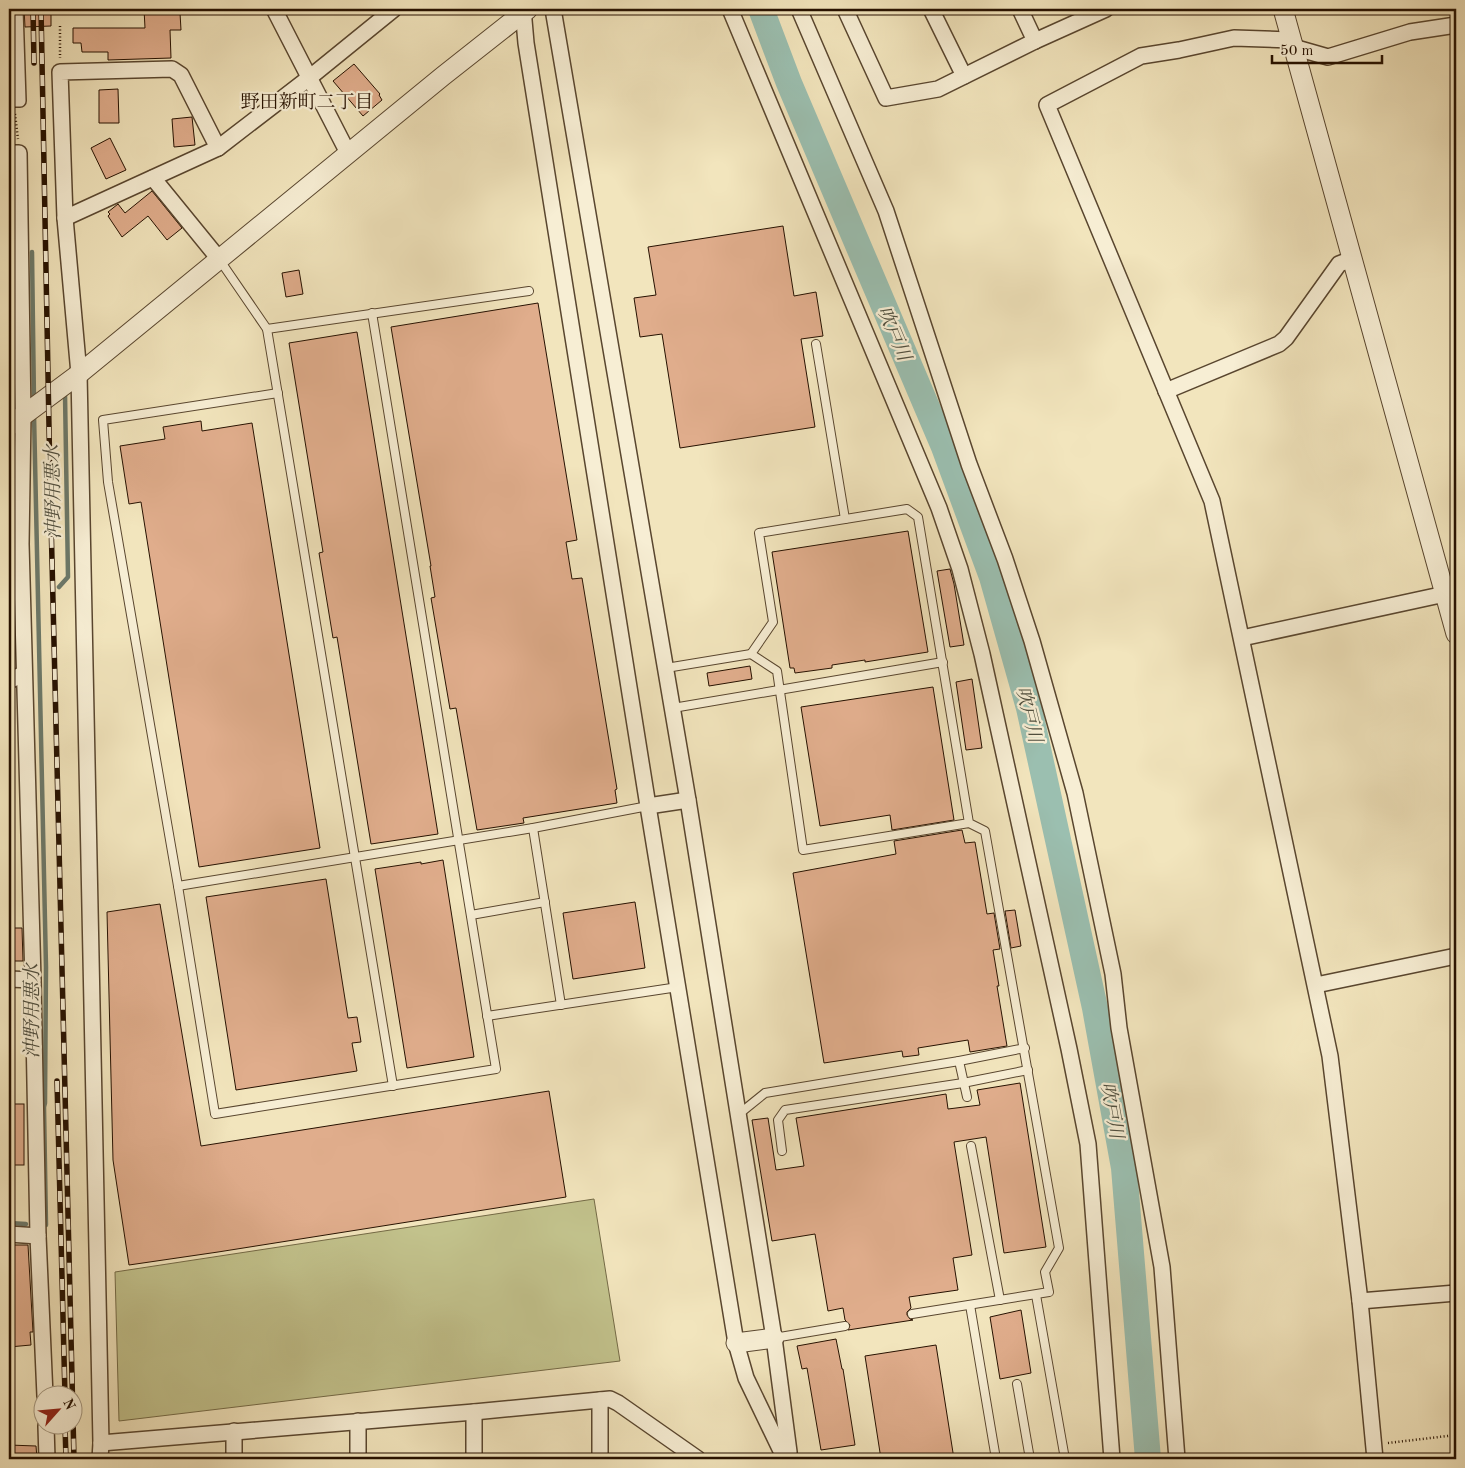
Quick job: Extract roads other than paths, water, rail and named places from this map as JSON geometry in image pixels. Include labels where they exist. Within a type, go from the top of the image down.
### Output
[{"type":"street","points":[[11,101],[20,101],[17,9]]},
{"type":"street","points":[[274,9],[348,153]]},
{"type":"street","points":[[553,9],[673,708],[739,1114],[774,1338],[789,1452],[787,1459]]},
{"type":"street","points":[[730,9],[939,508],[960,569],[982,654],[1069,1049],[1088,1144],[1112,1459]]},
{"type":"street","points":[[799,9],[886,211],[969,464],[1032,641],[1075,793],[1113,974],[1119,1028],[1162,1267],[1177,1459]]},
{"type":"street","points":[[845,9],[886,98],[938,89],[1035,41],[1106,9]]},
{"type":"street","points":[[931,9],[964,76]]},
{"type":"street","points":[[1020,9],[1035,41]]},
{"type":"street","points":[[1283,9],[1456,634]]},
{"type":"street","points":[[65,218],[218,148],[309,78],[391,10]]},
{"type":"street","points":[[16,420],[79,374],[525,10]]},
{"type":"street","points":[[525,10],[528,53],[736,1343],[746,1378],[787,1459]]},
{"type":"street","points":[[1374,1452],[1360,1301],[1330,1056],[1212,501],[1047,105],[1141,56],[1234,38],[1292,43],[1328,57],[1410,32],[1456,25]]},
{"type":"street","points":[[100,1459],[79,374],[65,218],[60,72],[172,69],[181,75],[218,148]]},
{"type":"street","points":[[14,153],[15,549],[24,674],[38,1236],[45,1386]]},
{"type":"street","points":[[153,178],[219,259]]},
{"type":"street","points":[[1166,390],[1279,344],[1286,338],[1339,264],[1352,259]]},
{"type":"street","points":[[1242,638],[1445,594]]},
{"type":"street","points":[[9,681],[24,674]]},
{"type":"street","points":[[648,806],[688,800]]},
{"type":"street","points":[[1316,985],[1456,956]]},
{"type":"street","points":[[9,979],[33,980]]},
{"type":"street","points":[[9,1234],[38,1236]]},
{"type":"street","points":[[1360,1301],[1456,1292]]},
{"type":"street","points":[[736,1343],[774,1338]]},
{"type":"street","points":[[100,1444],[610,1399],[618,1402],[698,1459]]},
{"type":"street","points":[[600,1400],[600,1459]]},
{"type":"street","points":[[474,1412],[474,1459]]},
{"type":"street","points":[[358,1421],[358,1459]]},
{"type":"street","points":[[234,1432],[234,1459]]},
{"type":"street","points":[[46,1436],[47,1459]]},
{"type":"lane","points":[[219,259],[267,329],[392,1086]]},
{"type":"lane","points":[[267,329],[529,291]]},
{"type":"lane","points":[[278,393],[103,420],[108,482],[178,886],[215,1114],[496,1069],[460,840],[372,313]]},
{"type":"lane","points":[[816,344],[845,519]]},
{"type":"lane","points":[[751,654],[773,622],[759,533],[908,509],[918,517],[969,823]]},
{"type":"lane","points":[[666,668],[751,654],[777,671],[803,850],[969,823],[985,831],[1059,1248],[1046,1272],[1049,1292],[912,1314]]},
{"type":"lane","points":[[673,708],[943,662]]},
{"type":"lane","points":[[178,886],[533,828],[648,806]]},
{"type":"lane","points":[[533,828],[561,1004]]},
{"type":"lane","points":[[471,914],[544,902]]},
{"type":"lane","points":[[487,1016],[678,987]]},
{"type":"lane","points":[[739,1114],[765,1092],[959,1061],[1025,1048]]},
{"type":"lane","points":[[959,1061],[967,1098]]},
{"type":"lane","points":[[782,1151],[778,1120],[785,1110],[963,1083],[1028,1070]]},
{"type":"lane","points":[[971,1146],[1000,1300]]},
{"type":"lane","points":[[1036,1295],[1065,1459]]},
{"type":"lane","points":[[970,1305],[996,1459]]},
{"type":"lane","points":[[774,1338],[846,1326]]},
{"type":"lane","points":[[1017,1384],[1030,1459]]},
{"type":"waterway","name":"吹戸川","points":[[761,9],[789,83],[944,447],[992,577],[1029,708],[1095,1008],[1124,1168],[1148,1459]]},
{"type":"waterway","points":[[32,252],[34,401]]},
{"type":"waterway","name":"沖野用悪水","points":[[59,587],[68,577],[65,394]]},
{"type":"waterway","name":"沖野用悪水","points":[[34,414],[46,967],[44,1107],[46,1225]]},
{"type":"waterway","name":"沖野用悪水","points":[[9,1223],[26,1224]]},
{"type":"railway","points":[[33,9],[34,63]]},
{"type":"railway","points":[[41,9],[50,479],[74,1459]]},
{"type":"railway","points":[[57,1081],[65,1386]]},
{"type":"railway","points":[[65,1436],[66,1459]]},
{"type":"district","name":"野田新町二丁目","points":[[307,101]]}]
